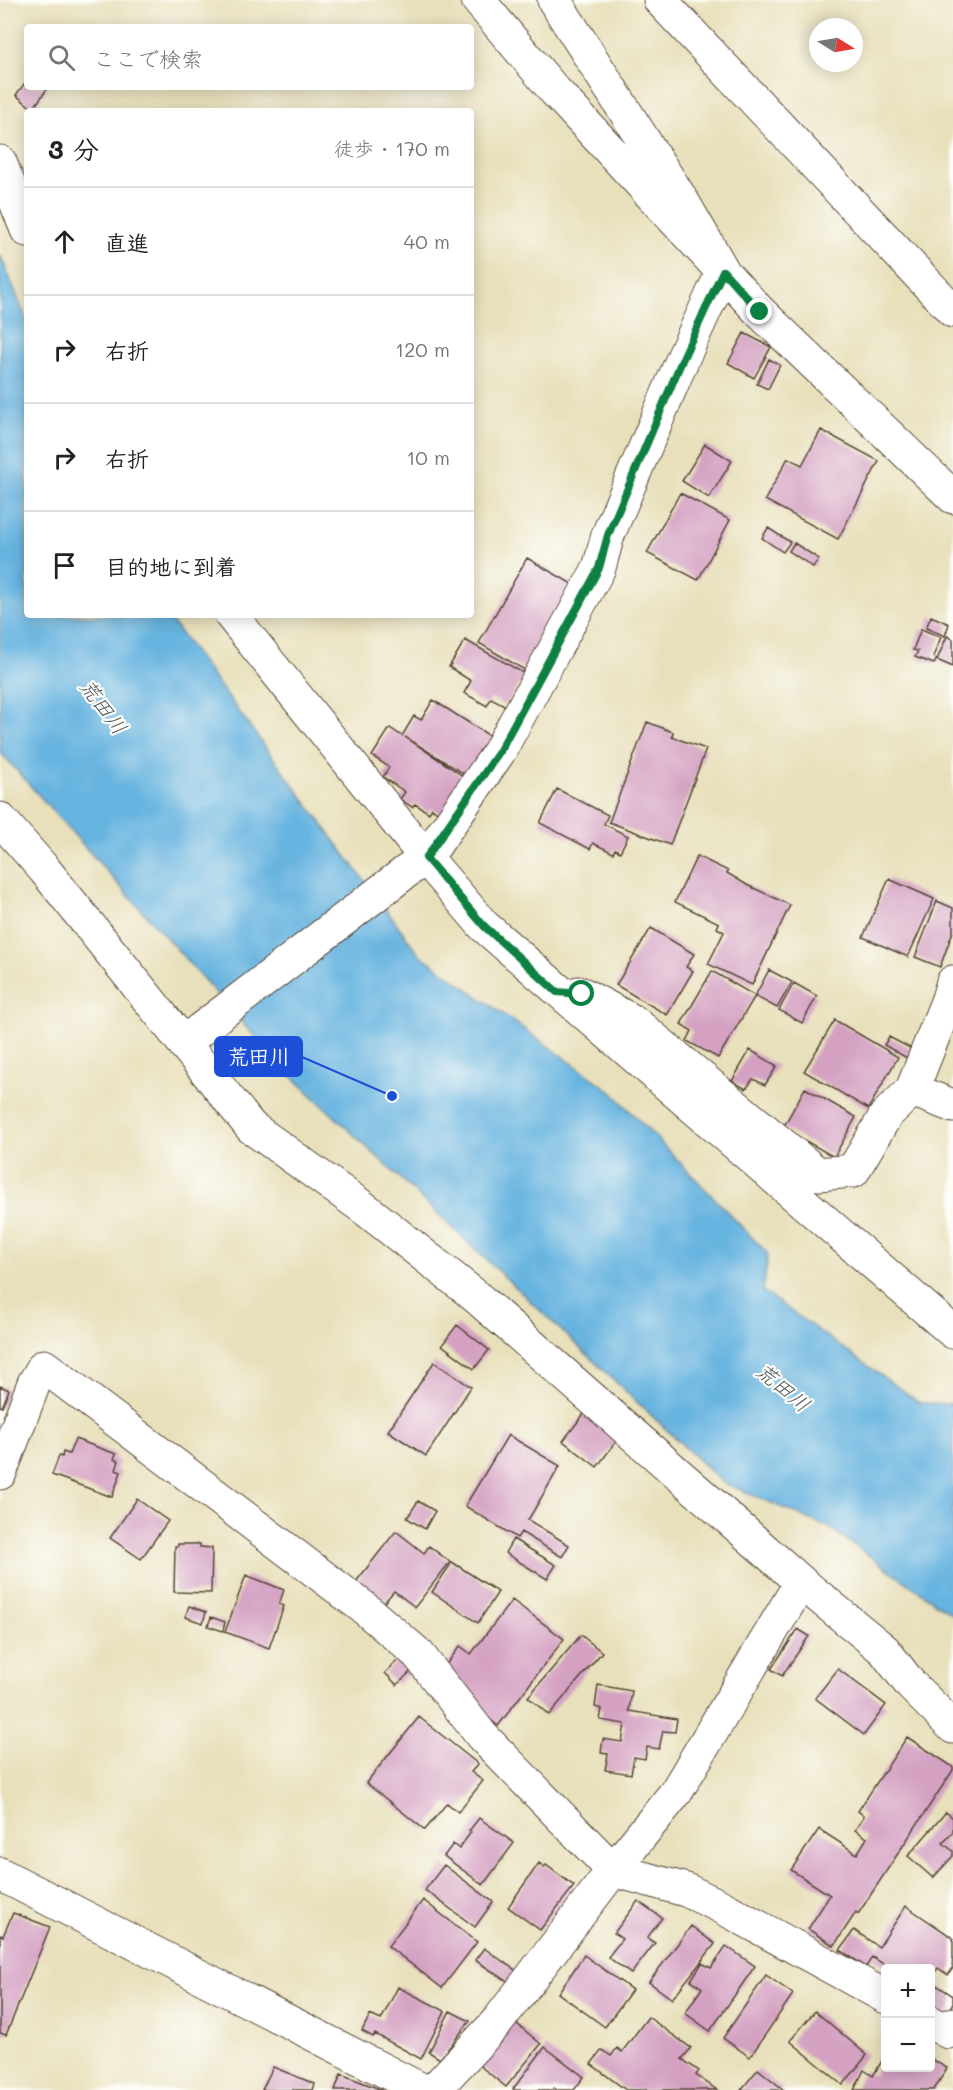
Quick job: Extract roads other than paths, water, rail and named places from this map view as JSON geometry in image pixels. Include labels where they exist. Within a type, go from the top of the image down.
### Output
[{"type":"street","points":[[478,0],[555,91],[760,312],[953,497]]},
{"type":"street","points":[[554,0],[683,202],[723,271]]},
{"type":"street","points":[[660,0],[953,311]]},
{"type":"street","points":[[0,162],[24,222]]},
{"type":"street","points":[[193,1036],[417,864],[499,752],[599,568],[608,535],[683,358],[723,271]]},
{"type":"street","points":[[233,618],[417,864],[557,992],[953,1332]]},
{"type":"street","points":[[0,819],[193,1036],[251,1127],[364,1208],[473,1294],[801,1582],[884,1650],[911,1685],[953,1727]]},
{"type":"street","points":[[557,992],[582,994],[634,1022],[818,1174],[853,1171],[886,1115],[912,1090],[953,982]]},
{"type":"street","points":[[912,1090],[953,1106]]},
{"type":"street","points":[[0,1473],[34,1383],[44,1366],[363,1607],[418,1654],[482,1736],[613,1870],[686,1890],[720,1906],[881,1995]]},
{"type":"street","points":[[434,2090],[498,2021],[613,1870],[676,1792],[801,1582]]},
{"type":"street","points":[[0,1875],[422,2090]]},
{"type":"street","points":[[935,2025],[948,2032],[953,2024]]},
{"type":"water","points":[[0,254],[24,314],[24,618],[169,618],[419,954],[611,1091],[768,1254],[763,1291],[920,1403],[953,1404],[953,1615],[828,1527],[722,1482],[282,1067],[0,752]]},
{"type":"place","name":"荒田川","points":[[392,1096]]}]
